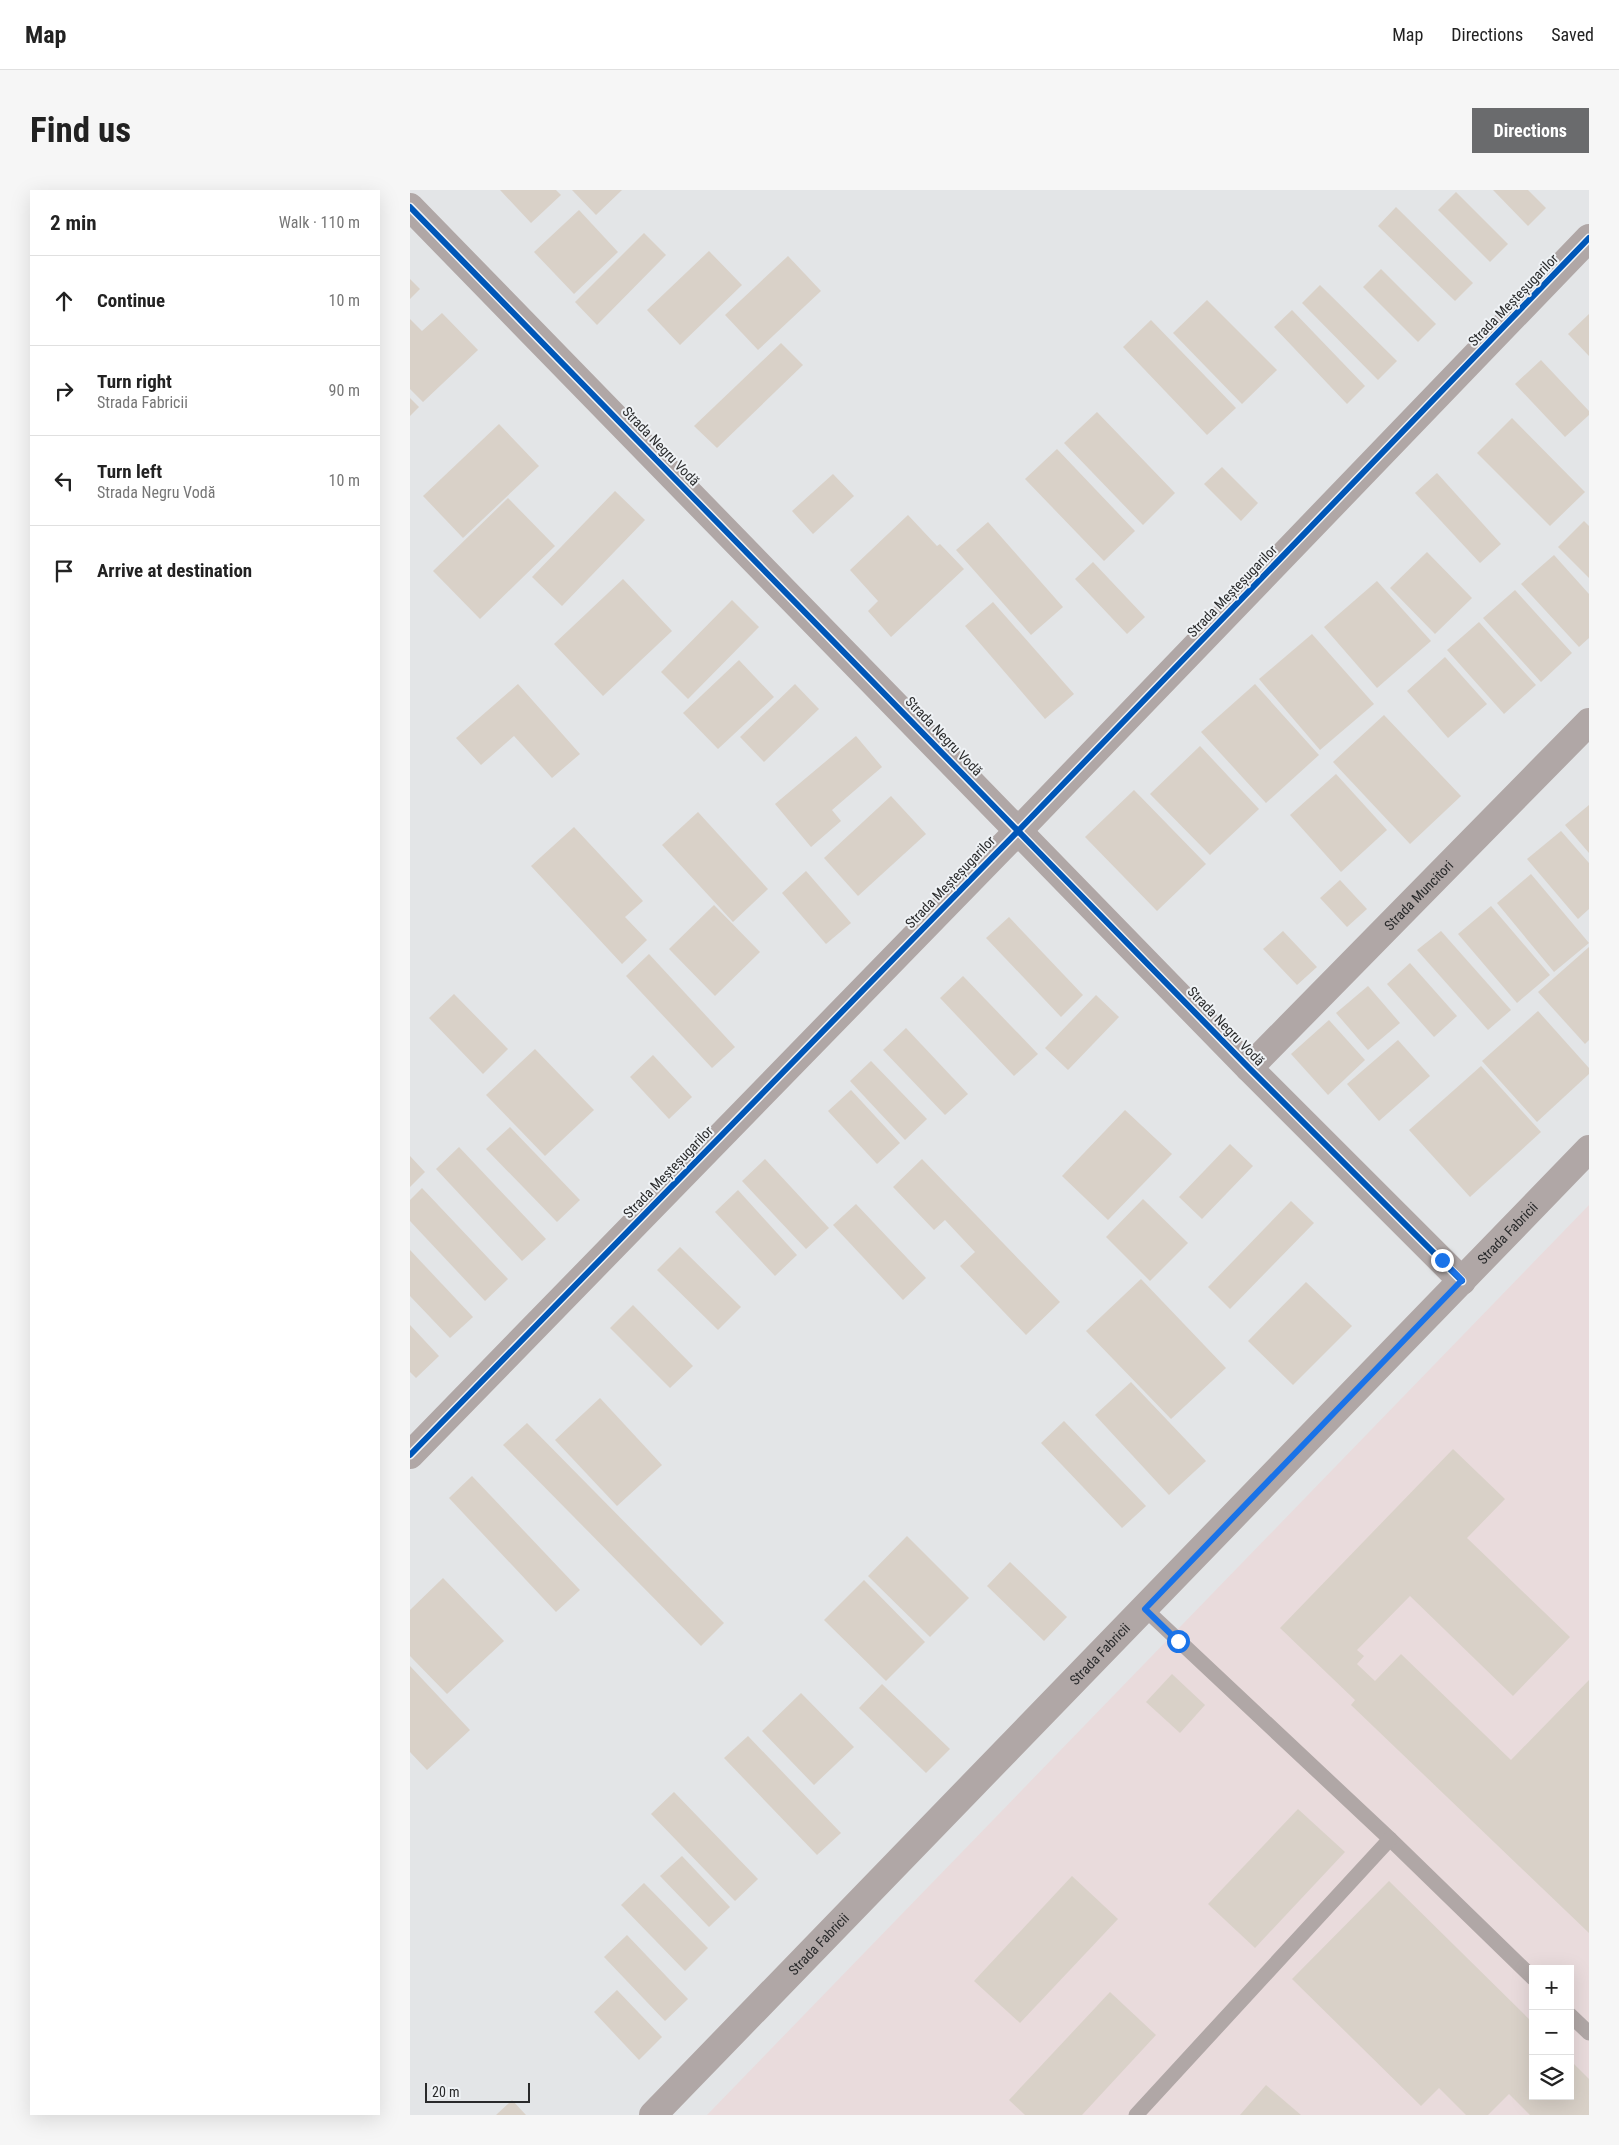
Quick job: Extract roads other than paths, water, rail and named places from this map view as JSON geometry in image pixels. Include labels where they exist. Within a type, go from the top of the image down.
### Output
[{"type":"street","name":"Strada Negru Vodă","points":[[410,207],[1249,1068],[1462,1280]]},
{"type":"street","name":"Strada Meșteșugarilor","points":[[410,1455],[1019,830],[1589,238]]},
{"type":"street","name":"Strada Muncitori","points":[[1249,1068],[1589,722]]},
{"type":"street","name":"Strada Fabricii","points":[[653,2115],[1589,1150]]},
{"type":"lane","points":[[1145,1609],[1390,1839],[1529,1974]]},
{"type":"lane","points":[[1136,2115],[1390,1839]]},
{"type":"lane","points":[[1574,2019],[1589,2033]]}]
